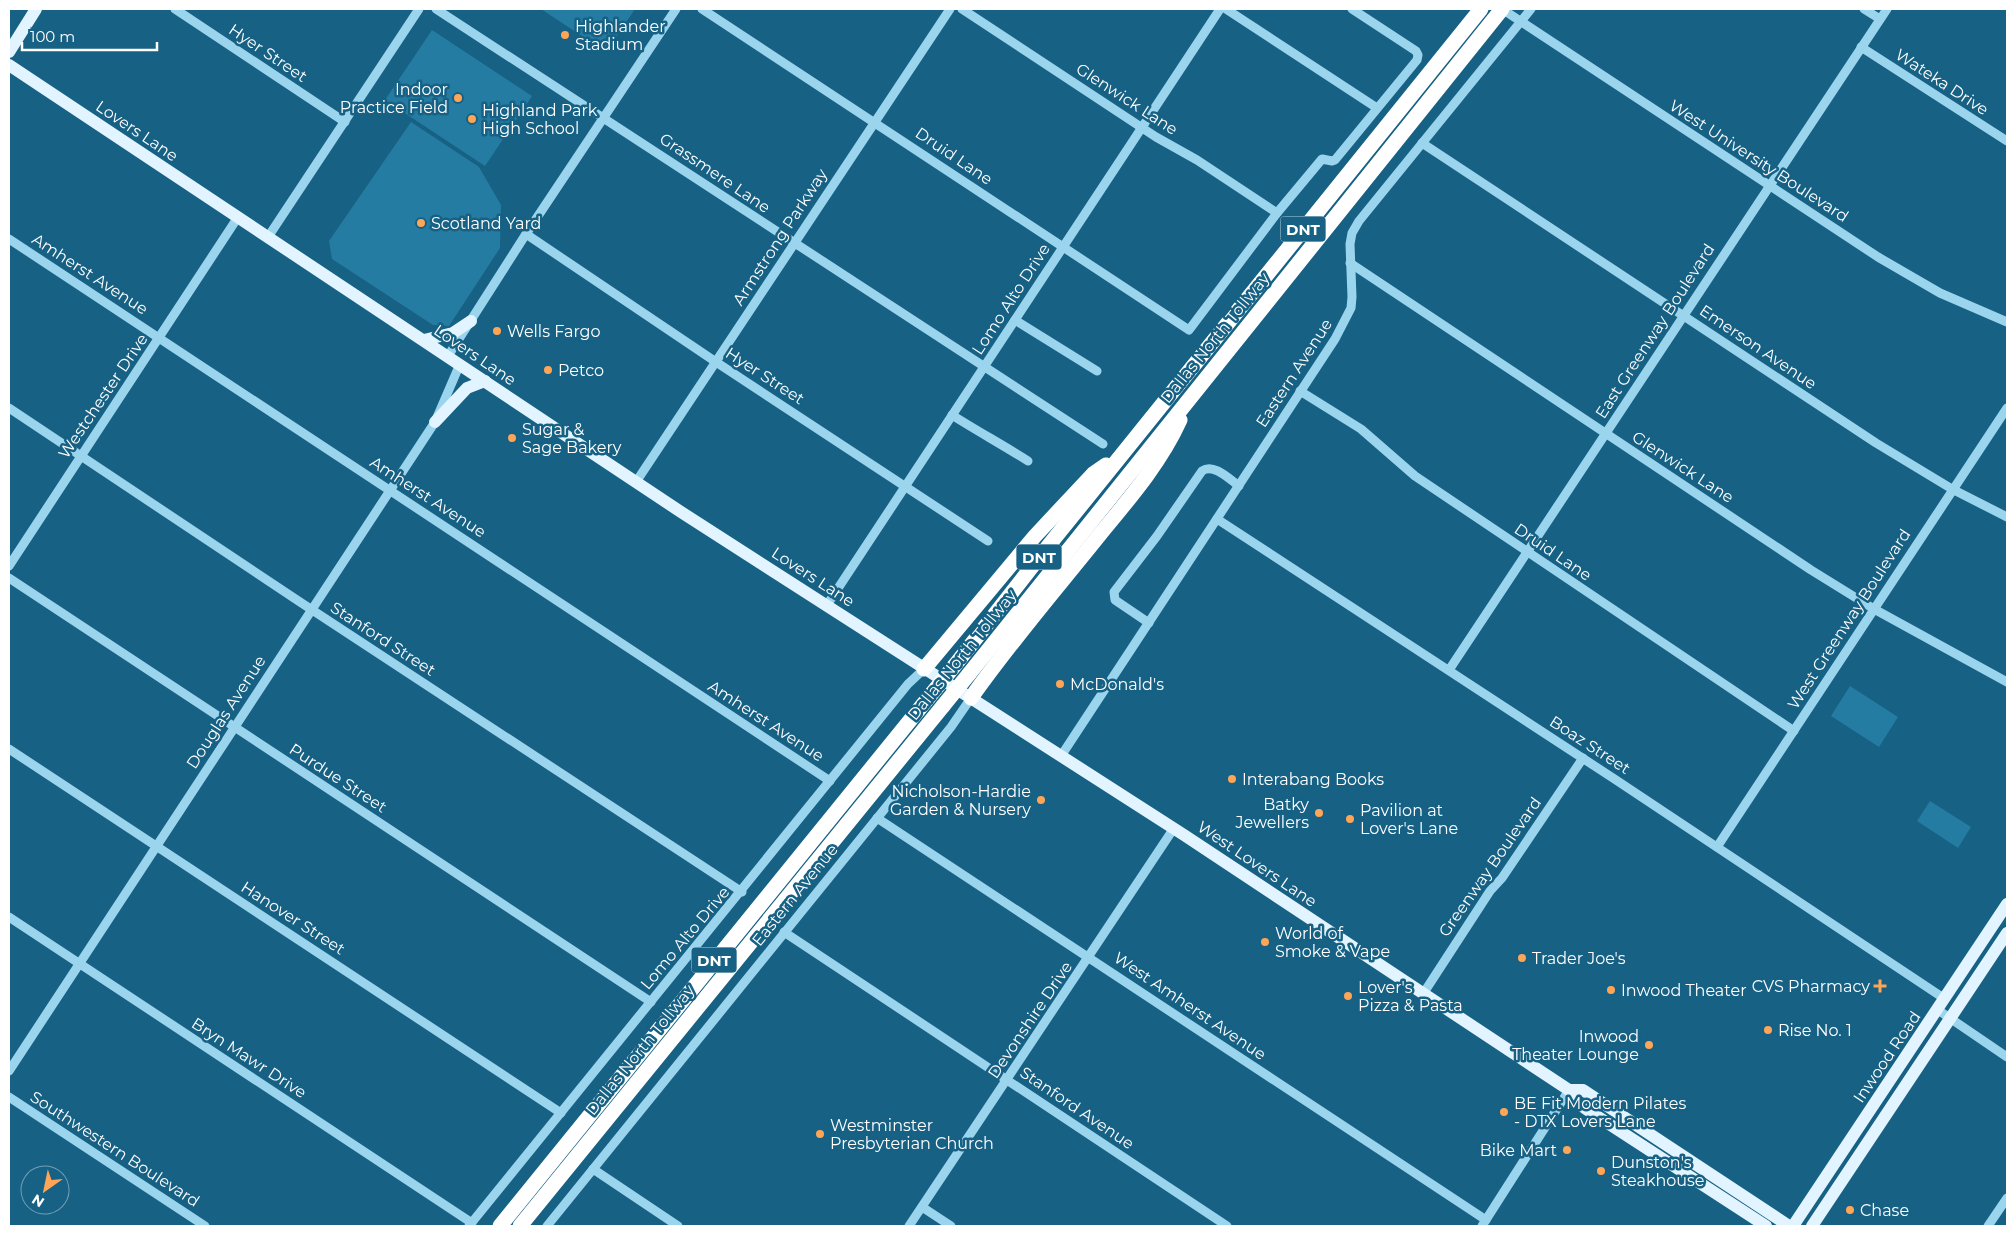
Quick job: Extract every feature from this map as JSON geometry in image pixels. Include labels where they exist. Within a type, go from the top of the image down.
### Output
[{"type":"highway","name":"Dallas North Tollway","points":[[500,1226],[955,665],[1049,545],[1481,9]]},
{"type":"highway","name":"Dallas North Tollway","points":[[520,1226],[944,706],[1190,398],[1512,15]]},
{"type":"highway","points":[[971,698],[1138,486],[1172,436],[1190,398]]},
{"type":"highway","points":[[924,669],[1035,536],[1093,474],[1126,450]]},
{"type":"main road","points":[[9,52],[36,9]]},
{"type":"main road","name":"Lovers Lane","points":[[9,65],[636,482],[924,669]]},
{"type":"main road","points":[[424,340],[453,333],[471,321]]},
{"type":"main road","points":[[435,422],[467,388],[484,381]]},
{"type":"main road","name":"West Lovers Lane","points":[[924,669],[1174,828],[1569,1090],[1575,1101],[1766,1226]]},
{"type":"main road","name":"Inwood Road","points":[[1793,1226],[2007,904]]},
{"type":"main road","name":"Inwood Road","points":[[1812,1226],[2007,933]]},
{"type":"main road","points":[[1945,999],[1958,1007]]},
{"type":"main road","name":"West Lovers Lane","points":[[1569,1090],[1583,1090],[1789,1226]]},
{"type":"main road","points":[[1691,1177],[1692,1162]]},
{"type":"street","name":"Hyer Street","points":[[175,9],[345,122]]},
{"type":"street","points":[[268,237],[419,9]]},
{"type":"street","name":"Grassmere Lane","points":[[436,9],[1104,444]]},
{"type":"street","points":[[448,356],[526,234],[676,9]]},
{"type":"street","name":"Druid Lane","points":[[702,9],[875,121],[1189,330],[1278,213]]},
{"type":"street","name":"Armstrong Parkway","points":[[636,482],[950,9]]},
{"type":"street","name":"Glenwick Lane","points":[[962,9],[1142,128],[1197,160],[1278,213]]},
{"type":"street","name":"Lomo Alto Drive","points":[[827,606],[1220,9]]},
{"type":"street","points":[[1226,9],[1377,108]]},
{"type":"street","points":[[1278,213],[1322,159],[1332,162],[1335,160],[1416,60],[1418,55],[1416,51],[1352,9]]},
{"type":"street","name":"Eastern Avenue","points":[[1061,756],[1335,340],[1351,308],[1350,244],[1352,233],[1359,221],[1422,142],[1512,15],[1531,9]]},
{"type":"street","points":[[1864,9],[1880,19]]},
{"type":"street","name":"East Greenway Boulevard","points":[[1449,670],[1887,9]]},
{"type":"street","name":"West University Boulevard","points":[[1512,15],[1878,258],[1967,306],[2007,322]]},
{"type":"street","name":"Wateka Drive","points":[[1862,47],[2007,141]]},
{"type":"street","name":"Emerson Avenue","points":[[1422,142],[1876,443],[1952,489],[2007,517]]},
{"type":"street","name":"Westchester Drive","points":[[9,566],[238,217]]},
{"type":"street","name":"Hyer Street","points":[[526,234],[988,541]]},
{"type":"street","name":"Amherst Avenue","points":[[9,239],[830,781]]},
{"type":"street","name":"Glenwick Lane","points":[[1350,263],[1606,435],[1874,609],[2007,682]]},
{"type":"street","points":[[1015,320],[1097,371]]},
{"type":"street","name":"Douglas Avenue","points":[[9,1070],[435,422],[460,364]]},
{"type":"street","name":"Druid Lane","points":[[1300,391],[1362,429],[1414,476],[1794,731]]},
{"type":"street","name":"Stanford Street","points":[[9,408],[311,610],[742,892]]},
{"type":"street","name":"West Greenway Boulevard","points":[[1717,847],[2007,408]]},
{"type":"street","points":[[952,415],[979,433],[990,436],[1028,461]]},
{"type":"street","points":[[1149,623],[1115,600],[1114,592],[1157,536],[1202,471],[1209,468],[1216,470],[1239,486]]},
{"type":"street","name":"Boaz Street","points":[[1217,519],[1583,758],[1945,999]]},
{"type":"street","name":"Purdue Street","points":[[9,578],[650,1002]]},
{"type":"street","name":"Lomo Alto Drive","points":[[471,1225],[650,1002],[742,892],[908,684],[924,669]]},
{"type":"street","name":"Eastern Avenue","points":[[547,1226],[951,726],[971,698]]},
{"type":"street","name":"Hanover Street","points":[[9,749],[561,1113]]},
{"type":"street","name":"Greenway Boulevard","points":[[1422,994],[1490,891],[1502,878],[1583,758]]},
{"type":"street","name":"West Amherst Avenue","points":[[877,818],[1090,957],[1484,1223]]},
{"type":"street","name":"Devonshire Drive","points":[[910,1226],[1174,828]]},
{"type":"street","name":"Bryn Mawr Drive","points":[[9,917],[471,1225]]},
{"type":"street","name":"Stanford Avenue","points":[[784,932],[1227,1226]]},
{"type":"street","points":[[1938,1010],[2007,1057]]},
{"type":"street","points":[[1484,1223],[1569,1090]]},
{"type":"street","name":"Southwestern Boulevard","points":[[9,1097],[206,1226]]},
{"type":"street","points":[[593,1169],[678,1226]]},
{"type":"street","points":[[1988,1226],[2007,1198]]},
{"type":"street","points":[[922,1207],[951,1226]]},
{"type":"shaded area","points":[[541,9],[635,9],[606,52]]},
{"type":"shaded area","name":"Indoor Practice Field","points":[[432,30],[532,96],[485,166],[385,100]]},
{"type":"shaded area","name":"Scotland Yard","points":[[411,122],[479,167],[501,205],[500,248],[449,326],[433,325],[332,259],[329,241]]},
{"type":"shaded area","points":[[1850,686],[1898,717],[1879,747],[1831,716]]},
{"type":"shaded area","points":[[1930,801],[1971,827],[1958,848],[1917,821]]},
{"type":"place","name":"Highlander Stadium","points":[[565,35]]},
{"type":"place","name":"Indoor Practice Field","points":[[458,98]]},
{"type":"place","name":"Highland Park High School","points":[[472,119]]},
{"type":"place","name":"Scotland Yard","points":[[421,223]]},
{"type":"place","name":"Wells Fargo","points":[[497,331]]},
{"type":"place","name":"Petco","points":[[548,370]]},
{"type":"place","name":"Sugar & Sage Bakery","points":[[512,438]]},
{"type":"place","name":"McDonald's","points":[[1060,684]]},
{"type":"place","name":"Interabang Books","points":[[1232,779]]},
{"type":"place","name":"Nicholson-Hardie Garden & Nursery","points":[[1041,800]]},
{"type":"place","name":"Batky Jewellers","points":[[1319,813]]},
{"type":"place","name":"Pavilion at Lover's Lane","points":[[1350,819]]},
{"type":"place","name":"World of Smoke & Vape","points":[[1265,942]]},
{"type":"place","name":"Trader Joe's","points":[[1522,958]]},
{"type":"place","name":"CVS Pharmacy","points":[[1880,986]]},
{"type":"place","name":"Inwood Theater","points":[[1611,990]]},
{"type":"place","name":"Lover's Pizza & Pasta","points":[[1348,996]]},
{"type":"place","name":"Rise No. 1","points":[[1768,1030]]},
{"type":"place","name":"Inwood Theater Lounge","points":[[1649,1045]]},
{"type":"place","name":"BE Fit Modern Pilates - DTX Lovers Lane","points":[[1504,1112]]},
{"type":"place","name":"Westminster Presbyterian Church","points":[[820,1134]]},
{"type":"place","name":"Bike Mart","points":[[1567,1150]]},
{"type":"place","name":"Dunston's Steakhouse","points":[[1601,1171]]},
{"type":"place","name":"Chase","points":[[1850,1210]]}]
